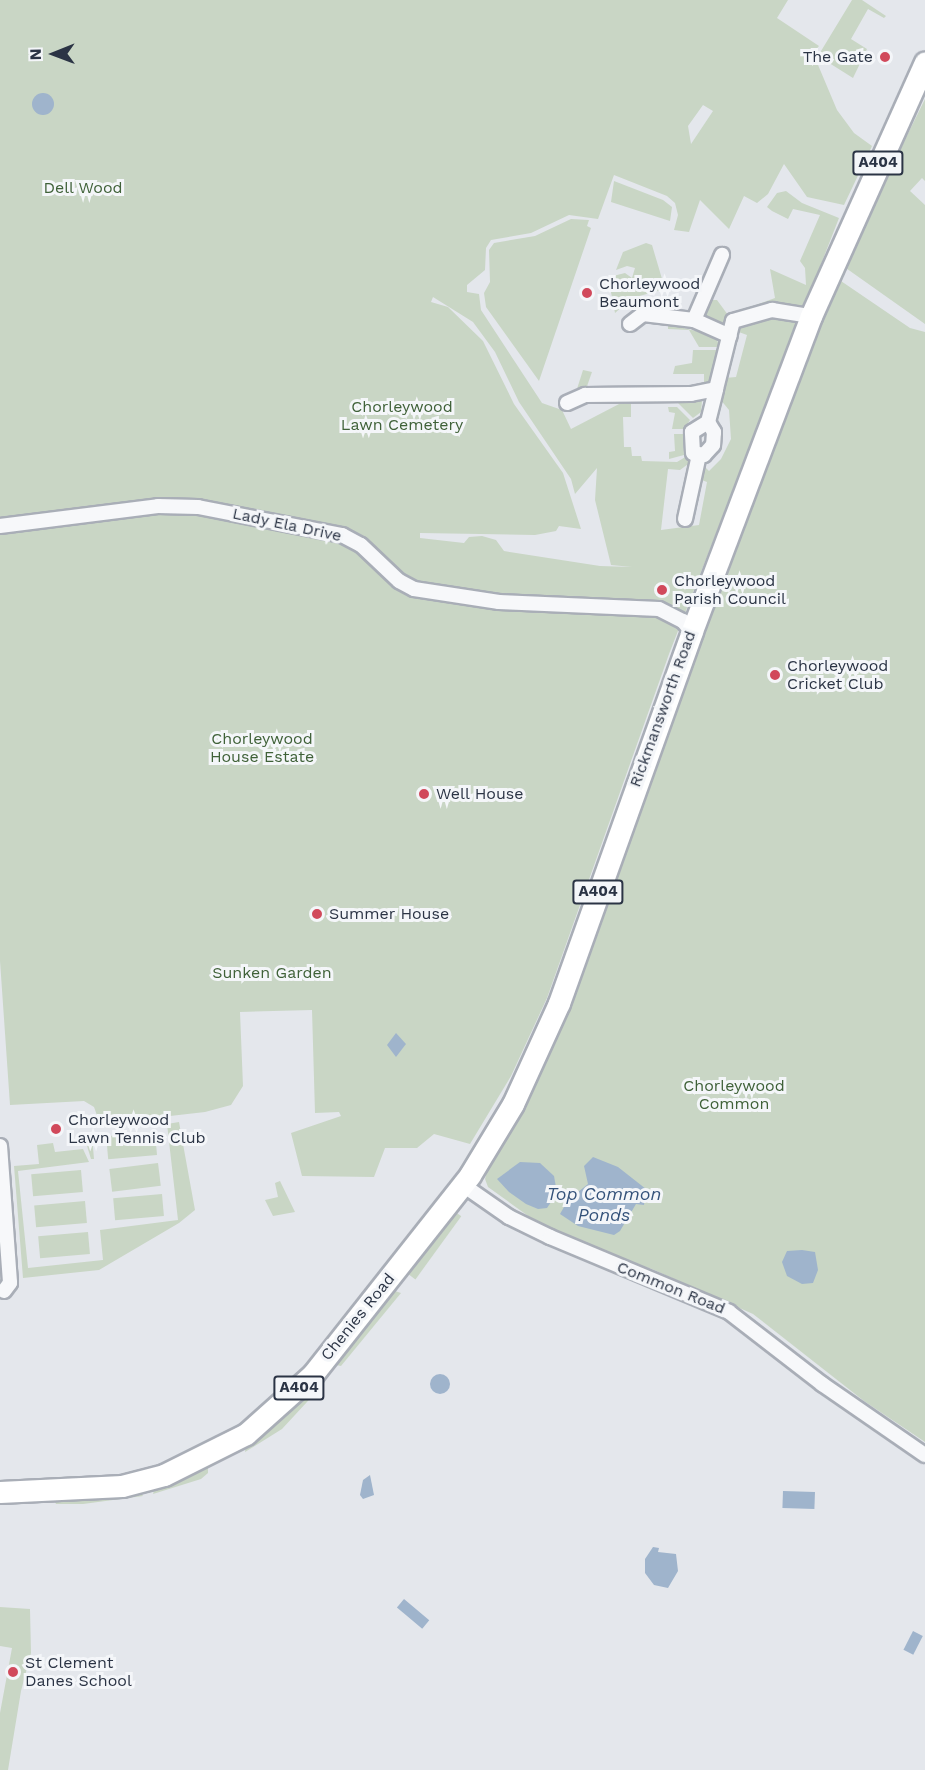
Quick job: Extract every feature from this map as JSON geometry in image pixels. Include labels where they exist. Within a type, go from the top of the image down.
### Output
[{"type":"main road","name":"Rickmansworth Road","points":[[463,1185],[513,1104],[559,1003],[692,632],[811,316],[925,62]]},
{"type":"main road","name":"Chenies Road","points":[[0,1492],[93,1491],[122,1486],[164,1475],[246,1434],[313,1374],[463,1185]]},
{"type":"street","points":[[694,320],[722,255]]},
{"type":"street","points":[[685,519],[699,455],[709,452],[713,445],[714,432],[708,422],[733,321],[772,310],[811,316]]},
{"type":"street","points":[[630,324],[644,314],[694,320],[730,336]]},
{"type":"street","points":[[567,403],[585,395],[691,394],[716,389]]},
{"type":"street","name":"Lady Ela Drive","points":[[0,526],[158,506],[198,507],[342,535],[361,544],[399,581],[414,589],[499,602],[659,609],[683,621],[692,632]]},
{"type":"street","points":[[0,1146],[10,1283],[4,1291]]},
{"type":"street","name":"Common Road","points":[[463,1185],[509,1217],[550,1237],[729,1312],[822,1384],[925,1455]]},
{"type":"green space","name":"Chorleywood House Estate","points":[[0,0],[788,0],[777,18],[819,46],[813,53],[837,110],[854,133],[872,146],[844,205],[807,197],[784,164],[768,194],[757,203],[744,196],[729,229],[700,200],[689,232],[674,230],[678,215],[675,203],[667,196],[614,175],[598,219],[569,215],[531,233],[491,240],[486,248],[485,270],[467,285],[467,292],[479,294],[481,310],[542,403],[562,410],[571,429],[621,403],[631,403],[631,417],[623,417],[624,447],[631,447],[632,456],[641,456],[642,461],[677,462],[687,456],[691,462],[680,470],[668,469],[661,530],[699,525],[707,482],[699,479],[703,465],[709,471],[721,459],[731,439],[729,410],[720,399],[725,378],[736,377],[747,335],[703,319],[710,300],[717,300],[728,315],[775,298],[770,269],[806,285],[805,268],[800,261],[820,215],[793,209],[788,219],[772,211],[767,207],[777,193],[786,191],[802,203],[839,218],[669,654],[547,998],[511,1076],[470,1144],[434,1134],[417,1148],[385,1148],[374,1177],[302,1176],[291,1133],[341,1116],[339,1112],[315,1113],[312,1010],[240,1012],[243,1086],[231,1105],[205,1112],[100,1124],[94,1107],[84,1101],[10,1105],[0,961]],"holes":[[[703,105],[713,111],[691,144],[688,126]],[[433,297],[473,322],[495,352],[519,402],[571,479],[575,494],[597,468],[595,500],[611,565],[632,567],[600,566],[504,551],[496,540],[482,536],[469,537],[464,543],[420,538],[420,533],[535,535],[556,531],[559,526],[581,529],[563,473],[514,404],[483,341],[448,307],[431,302]]]},
{"type":"green space","points":[[852,0],[862,0],[886,16],[884,18],[868,9],[851,39],[867,49],[853,78],[818,56]]},
{"type":"green space","points":[[925,99],[925,181],[922,178],[910,191],[925,205],[925,324],[843,266]]},
{"type":"green space","points":[[614,181],[663,200],[672,207],[670,221],[611,202]]},
{"type":"green space","points":[[571,219],[589,220],[587,226],[591,228],[539,381],[486,307],[484,293],[490,282],[489,250],[494,243],[535,236]]},
{"type":"green space","points":[[646,243],[652,245],[665,289],[632,298],[615,313],[610,287],[613,276],[625,273],[632,278],[635,268],[627,266],[616,270],[623,252]]},
{"type":"green space","name":"Chorleywood Common","points":[[838,279],[910,328],[925,332],[925,1442],[864,1401],[753,1314],[652,1269],[599,1252],[531,1218],[488,1187],[485,1179],[488,1167],[523,1112],[798,372]]},
{"type":"green space","points":[[668,324],[715,336],[720,347],[699,347],[689,330],[668,329]]},
{"type":"green space","points":[[693,350],[719,350],[710,382],[704,384],[704,374],[673,374],[675,366],[692,363]]},
{"type":"green space","points":[[583,370],[592,372],[586,389],[577,389]]},
{"type":"green space","points":[[702,401],[701,412],[693,418],[677,402]]},
{"type":"green space","points":[[668,407],[677,407],[690,420],[684,429],[672,429],[675,413],[669,412]]},
{"type":"green space","points":[[674,434],[683,434],[684,455],[669,459],[669,452],[675,451]]},
{"type":"green space","points":[[179,1122],[195,1210],[179,1223],[99,1270],[23,1278],[14,1166],[39,1164],[37,1145],[53,1143],[55,1152],[83,1149],[89,1162],[18,1171],[28,1268],[103,1260],[100,1230],[178,1220],[167,1124]]},
{"type":"green space","points":[[155,1132],[157,1155],[108,1159],[106,1136]]},
{"type":"green space","points":[[84,1136],[92,1136],[94,1159],[91,1159]]},
{"type":"green space","points":[[158,1163],[161,1186],[112,1192],[109,1169]]},
{"type":"green space","points":[[81,1170],[83,1192],[33,1196],[31,1174]]},
{"type":"green space","points":[[280,1181],[295,1212],[273,1216],[265,1200],[278,1197],[275,1183]]},
{"type":"green space","points":[[162,1194],[164,1216],[115,1220],[113,1198]]},
{"type":"green space","points":[[85,1201],[87,1223],[36,1227],[34,1205]]},
{"type":"green space","points":[[454,1211],[461,1216],[415,1279],[408,1274]]},
{"type":"green space","points":[[88,1232],[90,1254],[40,1258],[38,1236]]},
{"type":"green space","points":[[392,1290],[401,1293],[341,1366],[336,1365]]},
{"type":"green space","points":[[316,1384],[319,1389],[282,1429],[245,1452],[246,1443],[281,1418]]},
{"type":"green space","points":[[208,1467],[208,1473],[201,1479],[153,1494],[155,1487]]},
{"type":"green space","points":[[139,1491],[143,1496],[83,1504],[56,1504],[54,1500]]},
{"type":"green space","name":"St Clement Danes School","points":[[0,1607],[30,1609],[31,1653],[21,1691],[8,1770],[0,1770],[0,1713],[12,1648],[0,1646]]},
{"type":"water","points":[[43,93],[51,96],[54,104],[51,112],[43,115],[35,112],[32,104],[35,96]]},
{"type":"water","points":[[396,1033],[406,1044],[396,1057],[387,1045]]},
{"type":"water","name":"Top Common Ponds","points":[[593,1157],[618,1167],[646,1189],[644,1205],[636,1204],[620,1231],[614,1235],[578,1226],[560,1214],[568,1200],[588,1184],[584,1166]]},
{"type":"water","name":"Top Common Ponds","points":[[520,1162],[540,1163],[554,1176],[557,1193],[547,1208],[538,1209],[526,1204],[509,1192],[497,1179]]},
{"type":"water","points":[[787,1251],[815,1252],[818,1270],[813,1283],[802,1284],[787,1276],[782,1262]]},
{"type":"water","points":[[436,1374],[444,1374],[450,1380],[450,1388],[444,1394],[436,1394],[430,1388],[430,1380]]},
{"type":"water","points":[[370,1475],[374,1495],[363,1499],[360,1495],[363,1480]]},
{"type":"water","points":[[783,1491],[815,1492],[814,1509],[782,1508]]},
{"type":"water","points":[[653,1547],[659,1548],[658,1552],[676,1554],[678,1571],[668,1588],[654,1585],[645,1573],[645,1559]]},
{"type":"water","points":[[404,1599],[429,1620],[422,1629],[397,1607]]},
{"type":"water","points":[[913,1631],[923,1636],[913,1655],[903,1650]]},
{"type":"place","name":"The Gate","points":[[885,57]]},
{"type":"place","name":"Chorleywood Beaumont","points":[[587,293]]},
{"type":"place","name":"Chorleywood Parish Council","points":[[662,590]]},
{"type":"place","name":"Chorleywood Cricket Club","points":[[775,675]]},
{"type":"place","name":"Well House","points":[[424,794]]},
{"type":"place","name":"Summer House","points":[[317,914]]},
{"type":"place","name":"Chorleywood Lawn Tennis Club","points":[[56,1129]]},
{"type":"place","name":"St Clement Danes School","points":[[13,1672]]},
{"type":"park label","name":"Dell Wood","points":[[83,188]]},
{"type":"park label","name":"Chorleywood Lawn Cemetery","points":[[402,416]]},
{"type":"park label","name":"Sunken Garden","points":[[272,973]]}]
